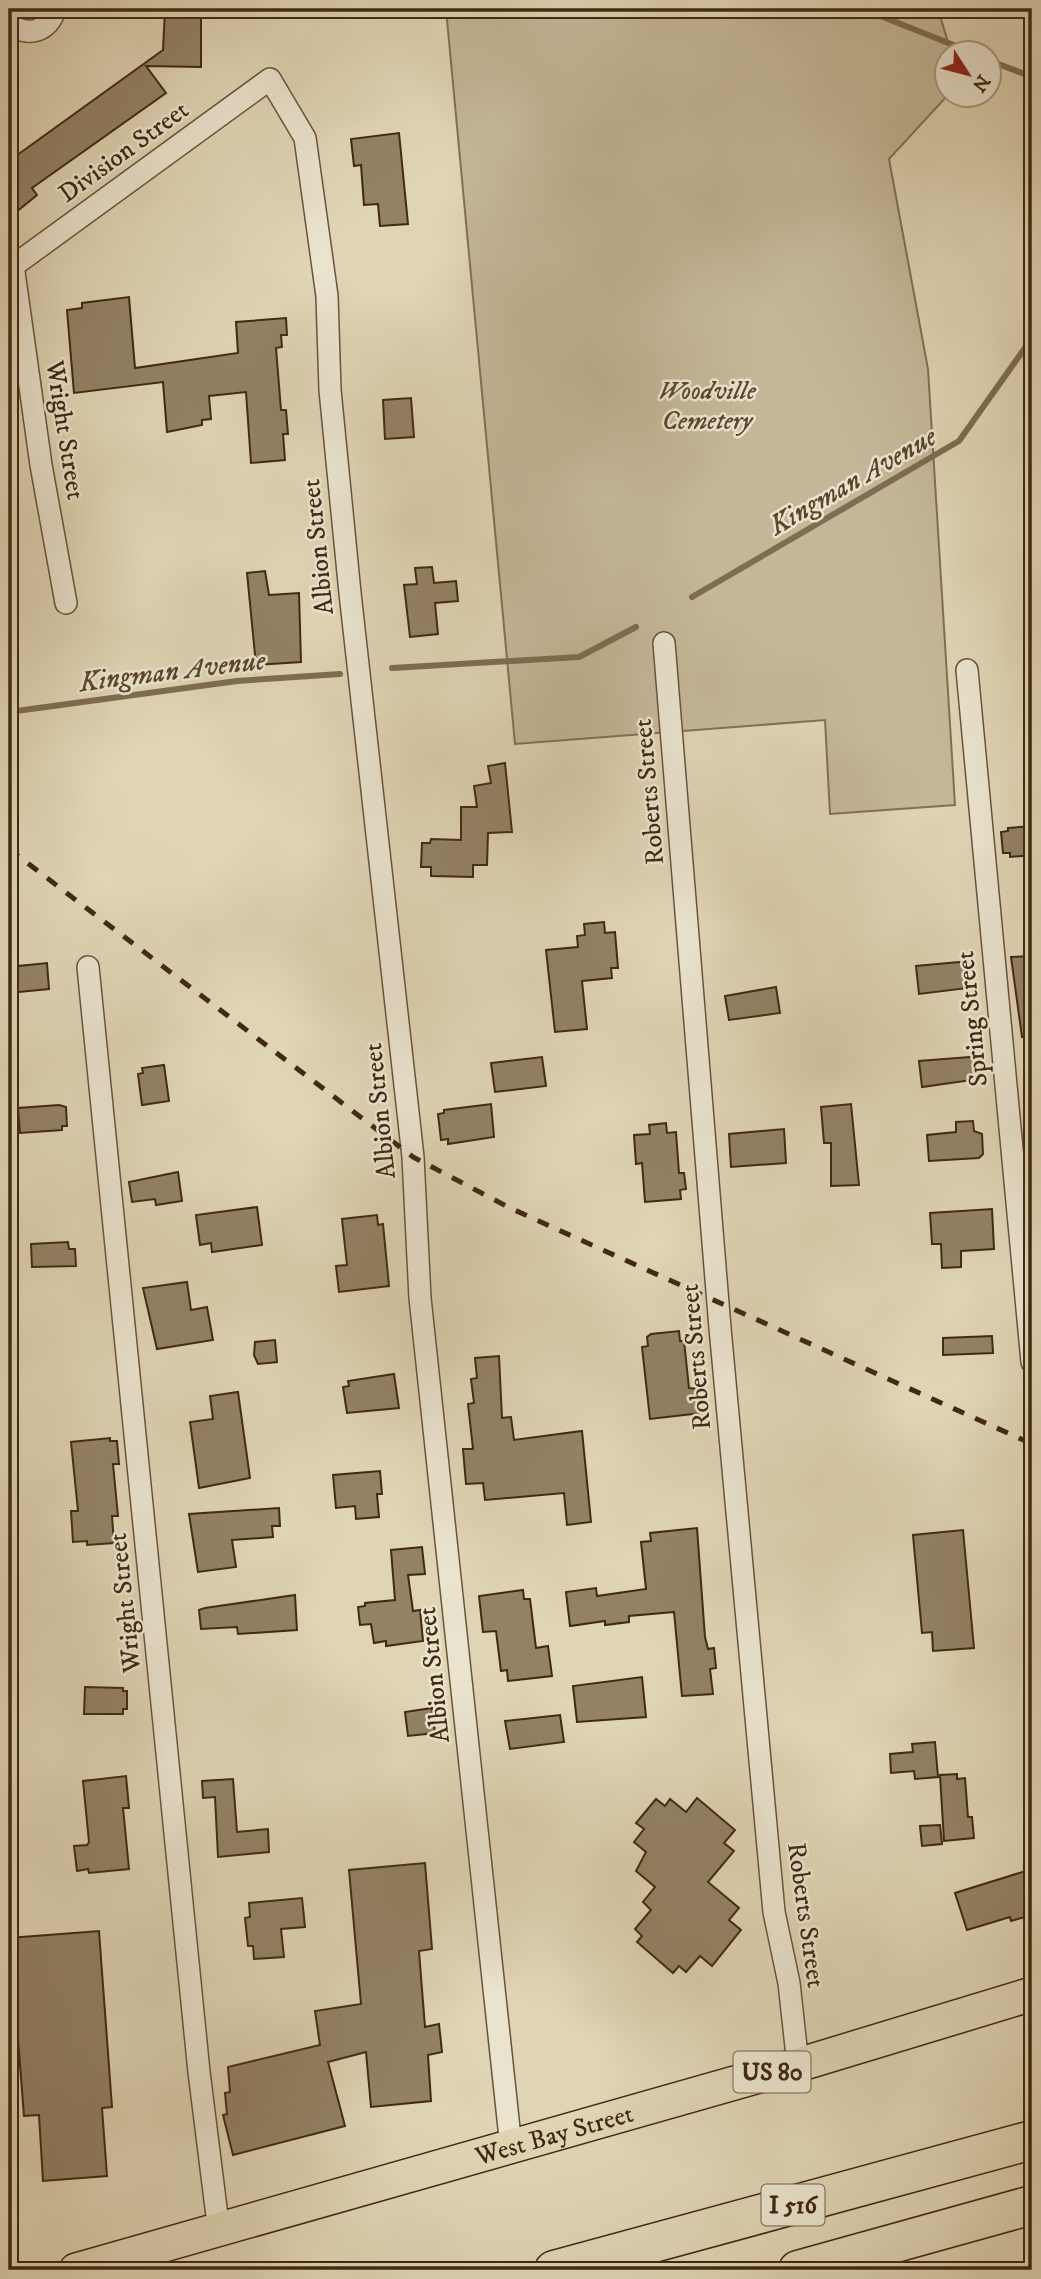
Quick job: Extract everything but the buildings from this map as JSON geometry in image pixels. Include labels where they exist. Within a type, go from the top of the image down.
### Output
[{"type":"highway","name":"I 516","points":[[554,2270],[1032,2140]]},
{"type":"highway","name":"I 516","points":[[798,2270],[1032,2205]]},
{"type":"main road","name":"West Bay Street","points":[[76,2270],[219,2232],[1032,1994]]},
{"type":"street","points":[[9,23],[16,29],[33,32],[49,23],[55,9]]},
{"type":"street","name":"Division Street","points":[[11,267],[270,79]]},
{"type":"street","name":"Albion Street","points":[[270,79],[305,138],[327,296],[332,417],[362,719],[413,1157],[420,1298],[511,2147]]},
{"type":"street","name":"Wright Street","points":[[11,267],[43,476],[66,603]]},
{"type":"street","name":"Roberts Street","points":[[664,643],[720,1328],[774,1912],[789,1983],[798,2064]]},
{"type":"street","name":"Spring Street","points":[[967,670],[1032,1362]]},
{"type":"street","name":"Wright Street","points":[[88,967],[199,2071],[219,2232]]},
{"type":"green space","name":"Woodville Cemetery","points":[[446,9],[938,9],[947,38],[932,38],[932,108],[936,108],[889,159],[928,369],[955,805],[830,814],[825,720],[515,744]]},
{"type":"waterway","points":[[863,9],[936,38]]},
{"type":"waterway","points":[[1002,65],[1032,77]]},
{"type":"waterway","name":"Kingman Avenue","points":[[692,597],[959,441],[1032,338]]},
{"type":"waterway","name":"Kingman Avenue","points":[[392,668],[579,657],[636,627]]},
{"type":"waterway","name":"Kingman Avenue","points":[[9,712],[237,681],[340,674]]},
{"type":"railway","points":[[9,849],[413,1157],[510,1208],[1032,1444]]}]
